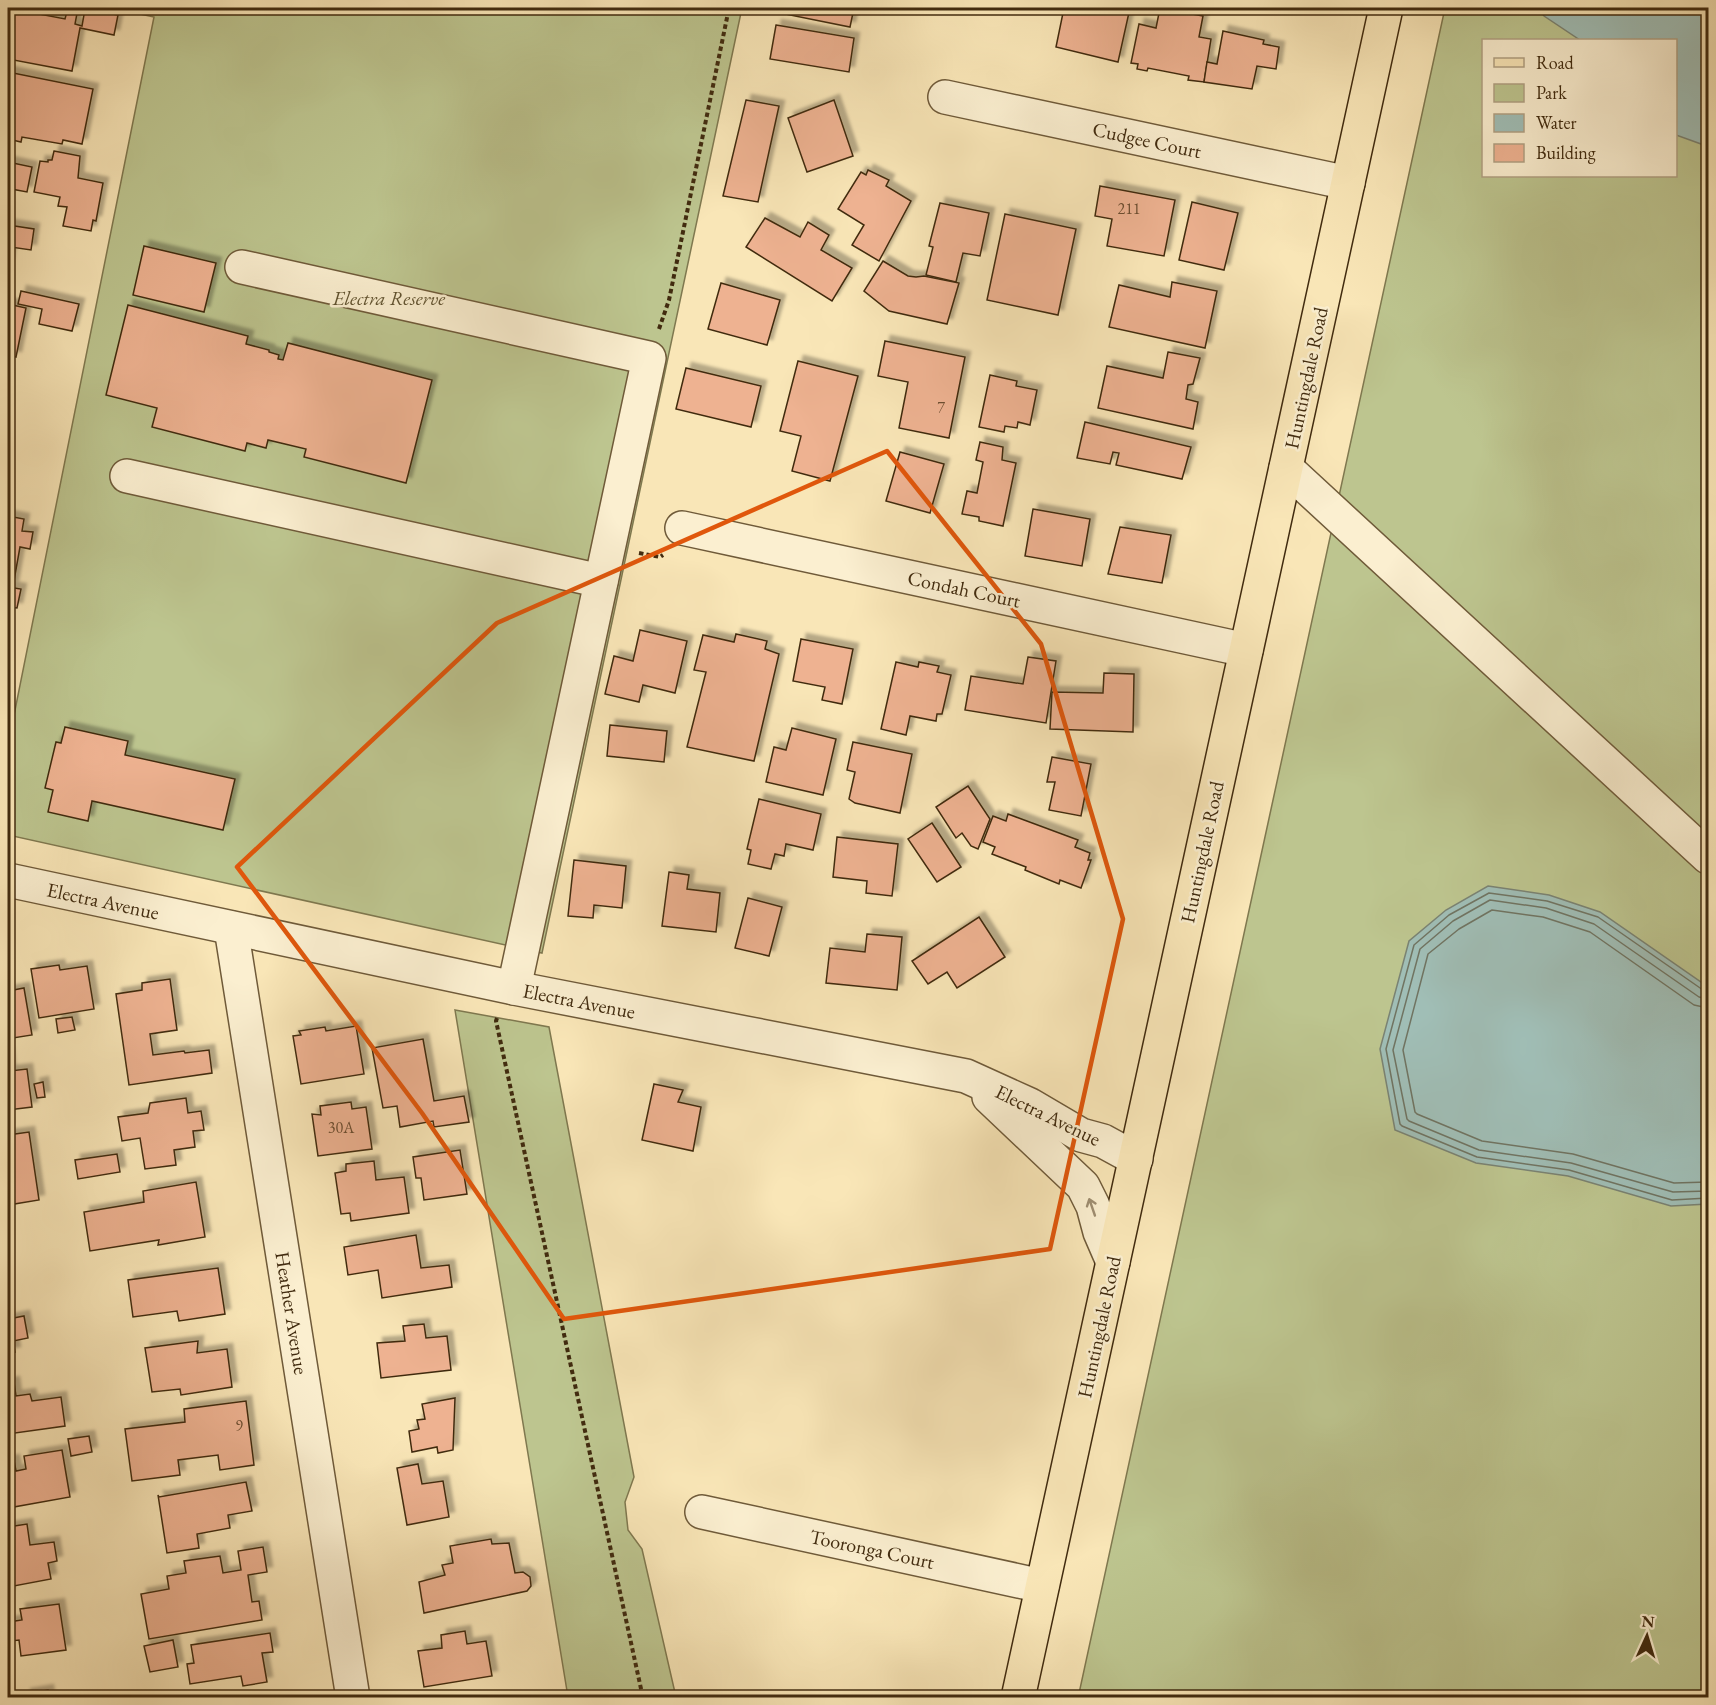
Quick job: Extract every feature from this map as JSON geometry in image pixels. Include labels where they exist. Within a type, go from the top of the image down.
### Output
[{"type":"main road","name":"Huntingdale Road","points":[[1018,1698],[1386,8]]},
{"type":"street","name":"Cudgee Court","points":[[945,97],[1348,183]]},
{"type":"street","points":[[242,267],[649,358],[514,988]]},
{"type":"street","points":[[1286,468],[1708,857]]},
{"type":"street","points":[[127,476],[601,581]]},
{"type":"street","name":"Condah Court","points":[[682,528],[1246,650]]},
{"type":"street","name":"Electra Avenue","points":[[8,880],[514,988],[966,1076],[1030,1105],[1082,1135],[1103,1142],[1136,1159]]},
{"type":"street","name":"Heather Avenue","points":[[231,928],[353,1698]]},
{"type":"street","points":[[966,1076],[1083,1186],[1093,1206],[1100,1232],[1113,1262]]},
{"type":"street","name":"Tooronga Court","points":[[702,1512],[1042,1586]]},
{"type":"path","points":[[649,358],[669,300],[729,8]]},
{"type":"path","points":[[609,546],[660,557],[677,543],[682,528]]},
{"type":"path","points":[[514,988],[496,1021],[643,1698]]},
{"type":"highlighted area","points":[[887,451],[1041,644],[1123,919],[1050,1249],[564,1319],[422,1113],[237,867],[497,623]]},
{"type":"green space","name":"Electra Reserve","points":[[112,8],[742,8],[542,953],[8,835],[8,745],[154,17]]},
{"type":"green space","points":[[1445,8],[1708,8],[1708,1697],[1078,1698]]},
{"type":"green space","points":[[455,1010],[549,1027],[634,1477],[625,1502],[628,1530],[642,1549],[676,1697],[568,1697]]},
{"type":"water","points":[[1538,8],[1708,8],[1708,150],[1701,144],[1677,135],[1677,39],[1578,39],[1544,16]]},
{"type":"water","points":[[1488,886],[1549,895],[1600,912],[1708,987],[1708,1204],[1671,1206],[1568,1176],[1476,1163],[1395,1130],[1380,1049],[1409,941],[1446,910]]},
{"type":"building","points":[[68,8],[78,8],[75,24],[82,26],[85,9],[118,15],[114,35],[80,28],[72,71],[8,59],[8,27],[13,9],[65,19]]},
{"type":"building","points":[[781,8],[854,8],[850,27],[780,13]]},
{"type":"building","points":[[1064,8],[1130,8],[1118,62],[1056,47]]},
{"type":"building","points":[[1160,8],[1203,16],[1199,37],[1211,39],[1204,82],[1188,80],[1189,76],[1148,68],[1147,71],[1137,69],[1138,64],[1131,63],[1139,24],[1156,28]]},
{"type":"building","points":[[776,25],[854,38],[849,72],[770,59]]},
{"type":"building","points":[[1223,31],[1264,40],[1263,44],[1279,47],[1276,69],[1257,66],[1252,89],[1204,82],[1207,62],[1217,64]]},
{"type":"building","points":[[8,72],[93,89],[82,144],[63,140],[62,144],[22,137],[21,142],[8,139]]},
{"type":"building","points":[[746,100],[779,106],[758,202],[723,196]]},
{"type":"building","points":[[834,100],[853,156],[807,172],[788,118]]},
{"type":"building","points":[[54,151],[80,156],[78,178],[103,183],[96,221],[93,220],[91,231],[63,226],[67,207],[58,206],[60,197],[34,192],[40,161],[52,160]]},
{"type":"building","points":[[8,162],[32,167],[27,192],[11,189],[10,195],[8,194]]},
{"type":"building","points":[[868,170],[889,180],[886,186],[911,201],[879,261],[852,245],[864,225],[838,209],[861,172],[866,175]]},
{"type":"building","points":[[1100,186],[1175,200],[1164,256],[1107,246],[1112,219],[1095,216]]},
{"type":"building","points":[[1192,202],[1238,213],[1224,270],[1179,260]]},
{"type":"building","points":[[940,203],[989,213],[980,256],[963,253],[956,282],[926,275],[933,247],[929,246]]},
{"type":"building","points":[[1005,214],[1076,229],[1058,315],[987,300]]},
{"type":"building","points":[[765,218],[800,237],[808,222],[829,235],[821,250],[852,268],[832,301],[746,247]]},
{"type":"building","points":[[8,225],[34,229],[31,250],[11,247],[8,265]]},
{"type":"building","points":[[144,246],[216,263],[204,312],[133,295]]},
{"type":"building","points":[[883,261],[908,276],[924,276],[959,283],[947,324],[889,311],[864,291]]},
{"type":"building","points":[[1172,282],[1217,291],[1205,348],[1109,327],[1119,285],[1170,297]]},
{"type":"building","points":[[721,283],[780,300],[767,345],[708,329]]},
{"type":"building","points":[[21,291],[79,304],[72,331],[39,324],[42,309],[18,304]]},
{"type":"building","points":[[8,304],[26,308],[16,357],[8,355]]},
{"type":"building","points":[[128,305],[248,336],[246,344],[269,350],[279,355],[278,359],[283,360],[288,343],[432,380],[406,483],[304,457],[306,449],[268,440],[266,448],[247,443],[245,451],[152,427],[157,408],[106,395]]},
{"type":"building","points":[[885,341],[965,357],[949,438],[899,428],[908,382],[878,376]]},
{"type":"building","points":[[1168,352],[1200,358],[1193,384],[1188,385],[1186,399],[1198,402],[1193,429],[1098,408],[1107,366],[1163,378]]},
{"type":"building","points":[[798,361],[858,376],[830,481],[792,471],[801,436],[780,431]]},
{"type":"building","points":[[686,368],[761,386],[751,427],[676,409]]},
{"type":"building","points":[[990,375],[1017,381],[1016,386],[1037,390],[1030,425],[1018,422],[1017,428],[1005,426],[1004,432],[979,427]]},
{"type":"building","points":[[1085,422],[1191,447],[1182,479],[1116,465],[1119,453],[1113,452],[1110,464],[1077,458]]},
{"type":"building","points":[[980,442],[1003,447],[1002,460],[1016,463],[1003,526],[979,521],[979,517],[962,514],[967,491],[977,493],[983,462],[976,460]]},
{"type":"building","points":[[900,452],[944,464],[930,513],[886,501]]},
{"type":"building","points":[[1033,509],[1090,519],[1082,566],[1025,556]]},
{"type":"building","points":[[8,516],[24,519],[22,531],[33,532],[30,549],[20,547],[13,586],[8,585]]},
{"type":"building","points":[[1120,527],[1171,535],[1162,583],[1108,574]]},
{"type":"building","points":[[8,587],[21,589],[17,608],[8,607]]},
{"type":"building","points":[[640,630],[687,641],[675,693],[643,685],[639,702],[605,694],[614,656],[633,661]]},
{"type":"building","points":[[736,634],[767,641],[765,649],[779,654],[754,761],[687,747],[706,672],[694,670],[703,635],[734,642]]},
{"type":"building","points":[[801,639],[853,649],[842,704],[822,700],[825,687],[793,681]]},
{"type":"building","points":[[1028,657],[1056,661],[1046,723],[965,710],[971,676],[1023,684]]},
{"type":"building","points":[[896,662],[918,667],[919,662],[939,666],[937,672],[951,675],[942,714],[937,714],[936,721],[910,716],[906,735],[881,729]]},
{"type":"building","points":[[1104,673],[1134,674],[1133,732],[1050,729],[1052,692],[1103,693]]},
{"type":"building","points":[[610,725],[667,731],[664,762],[607,756]]},
{"type":"building","points":[[65,727],[128,741],[125,755],[235,779],[223,830],[92,801],[88,821],[48,812],[53,790],[45,788],[56,742],[61,743]]},
{"type":"building","points":[[792,728],[836,739],[823,795],[766,782],[774,747],[786,750]]},
{"type":"building","points":[[853,742],[912,754],[900,813],[855,803],[849,799],[855,772],[847,770]]},
{"type":"building","points":[[1052,757],[1091,764],[1081,816],[1049,810],[1055,782],[1047,782]]},
{"type":"building","points":[[968,786],[990,819],[978,849],[971,846],[962,833],[956,838],[936,807]]},
{"type":"building","points":[[759,799],[821,814],[813,850],[786,844],[784,856],[775,854],[771,869],[748,864],[751,850],[747,849]]},
{"type":"building","points":[[1008,814],[1078,840],[1075,847],[1090,853],[1088,860],[1091,860],[1081,888],[1060,880],[1059,884],[1025,870],[1026,867],[992,854],[995,847],[983,842],[993,816],[1006,821]]},
{"type":"building","points":[[932,823],[961,867],[937,882],[908,839]]},
{"type":"building","points":[[837,837],[898,844],[892,896],[866,893],[867,881],[833,877]]},
{"type":"building","points":[[574,860],[626,866],[622,908],[594,905],[593,918],[568,916]]},
{"type":"building","points":[[669,872],[689,875],[687,889],[720,893],[716,932],[662,926]]},
{"type":"building","points":[[748,898],[782,907],[769,956],[735,948]]},
{"type":"building","points":[[979,917],[1005,957],[957,988],[947,972],[928,984],[912,961]]},
{"type":"building","points":[[867,934],[902,937],[897,990],[826,983],[830,948],[865,952]]},
{"type":"building","points":[[59,965],[60,970],[87,966],[94,1009],[39,1018],[31,969]]},
{"type":"building","points":[[170,979],[177,1030],[150,1034],[153,1055],[209,1050],[212,1073],[129,1085],[116,994],[142,990],[142,983]]},
{"type":"building","points":[[24,988],[32,1035],[13,1038],[8,991]]},
{"type":"building","points":[[72,1017],[75,1030],[58,1033],[56,1019]]},
{"type":"building","points":[[356,1026],[364,1074],[301,1084],[293,1036],[301,1035],[299,1031],[325,1027],[326,1031]]},
{"type":"building","points":[[423,1039],[434,1101],[464,1096],[469,1122],[434,1127],[433,1121],[400,1127],[397,1106],[383,1108],[372,1048]]},
{"type":"building","points":[[8,1052],[10,1071],[27,1069],[32,1107],[8,1110]]},
{"type":"building","points":[[43,1082],[45,1097],[37,1098],[34,1084]]},
{"type":"building","points":[[654,1084],[683,1090],[678,1102],[701,1107],[693,1151],[642,1140]]},
{"type":"building","points":[[186,1098],[188,1113],[201,1111],[204,1130],[193,1131],[195,1147],[174,1150],[176,1165],[145,1169],[140,1138],[122,1141],[118,1117],[148,1113],[150,1103]]},
{"type":"building","points":[[351,1102],[352,1109],[366,1107],[372,1149],[318,1156],[312,1114],[321,1115],[320,1106]]},
{"type":"building","points":[[29,1132],[39,1200],[8,1205],[8,1135]]},
{"type":"building","points":[[460,1150],[467,1194],[424,1200],[421,1178],[416,1178],[413,1157]]},
{"type":"building","points":[[117,1154],[120,1172],[78,1179],[75,1160]]},
{"type":"building","points":[[374,1161],[376,1180],[404,1177],[409,1213],[351,1221],[350,1213],[341,1214],[335,1173],[346,1171],[346,1164]]},
{"type":"building","points":[[196,1182],[205,1237],[158,1245],[159,1240],[90,1251],[84,1212],[144,1202],[143,1191]]},
{"type":"building","points":[[416,1235],[421,1268],[449,1265],[452,1287],[382,1298],[378,1270],[348,1275],[344,1247]]},
{"type":"building","points":[[218,1268],[225,1314],[179,1321],[177,1311],[133,1317],[128,1280]]},
{"type":"building","points":[[24,1316],[28,1338],[13,1341],[15,1352],[8,1353],[8,1319]]},
{"type":"building","points":[[424,1324],[426,1338],[447,1336],[451,1370],[381,1378],[377,1343],[405,1341],[403,1326]]},
{"type":"building","points":[[198,1341],[197,1353],[227,1349],[232,1387],[181,1395],[180,1389],[152,1392],[145,1348]]},
{"type":"building","points":[[14,1382],[16,1396],[30,1394],[32,1401],[61,1397],[65,1426],[8,1434],[8,1383]]},
{"type":"building","points":[[455,1398],[453,1450],[438,1453],[437,1447],[412,1452],[409,1431],[419,1429],[417,1420],[425,1419],[422,1404]]},
{"type":"building","points":[[246,1401],[254,1465],[220,1470],[218,1455],[178,1460],[180,1475],[132,1481],[125,1429],[185,1422],[184,1409]]},
{"type":"building","points":[[89,1436],[92,1452],[71,1456],[68,1439]]},
{"type":"building","points":[[62,1450],[70,1497],[8,1508],[8,1461],[14,1460],[16,1471],[26,1469],[24,1456]]},
{"type":"building","points":[[418,1464],[422,1484],[443,1481],[449,1517],[407,1525],[397,1468]]},
{"type":"building","points":[[246,1482],[252,1511],[228,1515],[230,1528],[197,1534],[199,1548],[167,1553],[158,1495],[159,1497]]},
{"type":"building","points":[[27,1524],[30,1545],[54,1542],[57,1561],[48,1563],[51,1579],[8,1587],[8,1527]]},
{"type":"building","points":[[491,1539],[492,1544],[509,1543],[515,1573],[523,1572],[530,1577],[531,1586],[527,1591],[424,1613],[419,1582],[445,1575],[442,1565],[453,1563],[450,1546]]},
{"type":"building","points":[[263,1547],[267,1572],[248,1575],[252,1602],[259,1601],[262,1620],[149,1639],[141,1594],[169,1589],[167,1576],[186,1573],[184,1561],[220,1556],[223,1573],[241,1570],[238,1551]]},
{"type":"building","points":[[59,1604],[66,1650],[21,1656],[19,1640],[11,1641],[9,1622],[22,1620],[20,1609]]},
{"type":"building","points":[[465,1631],[467,1644],[486,1641],[492,1676],[424,1687],[418,1651],[442,1648],[441,1635]]},
{"type":"building","points":[[270,1633],[273,1652],[262,1653],[267,1682],[243,1686],[241,1676],[190,1684],[187,1664],[194,1663],[191,1645]]},
{"type":"building","points":[[173,1640],[178,1667],[150,1672],[144,1646]]},
{"type":"building","points":[[48,1690],[49,1698],[26,1698],[25,1694]]}]
